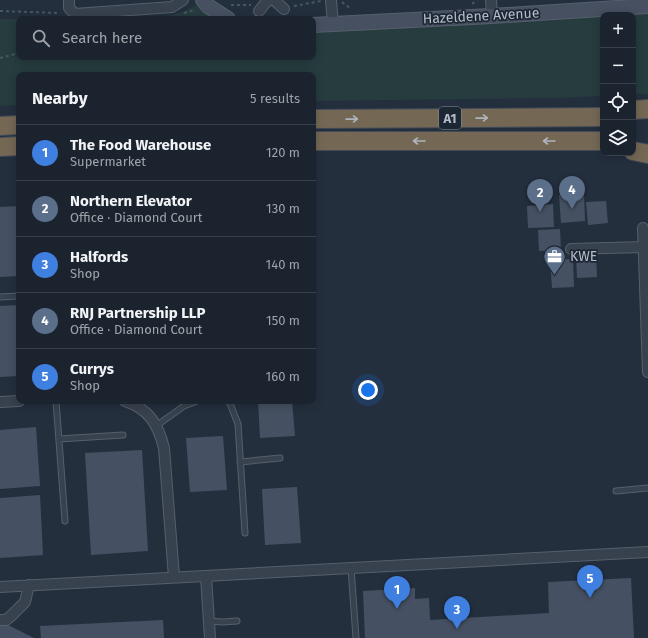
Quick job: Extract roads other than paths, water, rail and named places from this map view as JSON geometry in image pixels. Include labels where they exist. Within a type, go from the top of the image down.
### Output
[{"type":"highway","points":[[636,110],[648,109]]},
{"type":"highway","name":"A1","points":[[316,119],[598,116]]},
{"type":"highway","points":[[636,118],[648,118]]},
{"type":"highway","points":[[0,126],[16,125]]},
{"type":"highway","name":"A1","points":[[316,141],[598,142]]},
{"type":"highway","points":[[636,141],[648,141]]},
{"type":"highway","points":[[0,147],[16,146]]},
{"type":"highway","points":[[636,152],[648,154]]},
{"type":"street","points":[[69,0],[69,8],[75,14],[172,7],[183,0]]},
{"type":"street","points":[[203,0],[208,6],[223,16]]},
{"type":"street","points":[[259,11],[268,0]]},
{"type":"street","points":[[274,0],[284,9]]},
{"type":"street","points":[[327,0],[333,24]]},
{"type":"street","points":[[491,0],[492,16]]},
{"type":"street","name":"Hazeldene Avenue","points":[[316,25],[648,6]]},
{"type":"street","points":[[643,228],[648,372]]},
{"type":"street","points":[[571,248],[644,247]]},
{"type":"street","points":[[0,402],[16,401]]},
{"type":"street","points":[[134,404],[149,414],[161,435],[164,448],[174,577]]},
{"type":"street","points":[[0,587],[648,552]]},
{"type":"street","points":[[206,576],[210,638]]},
{"type":"street","points":[[5,619],[25,602],[29,585]]},
{"type":"lane","points":[[0,297],[16,296]]},
{"type":"lane","points":[[56,404],[65,521]]},
{"type":"lane","points":[[156,426],[184,406],[189,404]]},
{"type":"lane","points":[[230,404],[238,424],[245,533]]},
{"type":"lane","points":[[59,439],[123,435]]},
{"type":"lane","points":[[240,462],[280,458]]},
{"type":"lane","points":[[616,491],[648,488]]},
{"type":"lane","points":[[352,568],[356,638]]},
{"type":"lane","points":[[210,621],[237,621]]},
{"type":"place","name":"RNJ Partnership LLP","points":[[572,209]]},
{"type":"place","name":"Northern Elevator","points":[[540,212]]},
{"type":"place","name":"KWE","points":[[555,276]]},
{"type":"place","name":"Currys","points":[[590,598]]},
{"type":"place","name":"The Food Warehouse","points":[[397,609]]},
{"type":"place","name":"Halfords","points":[[457,629]]}]
